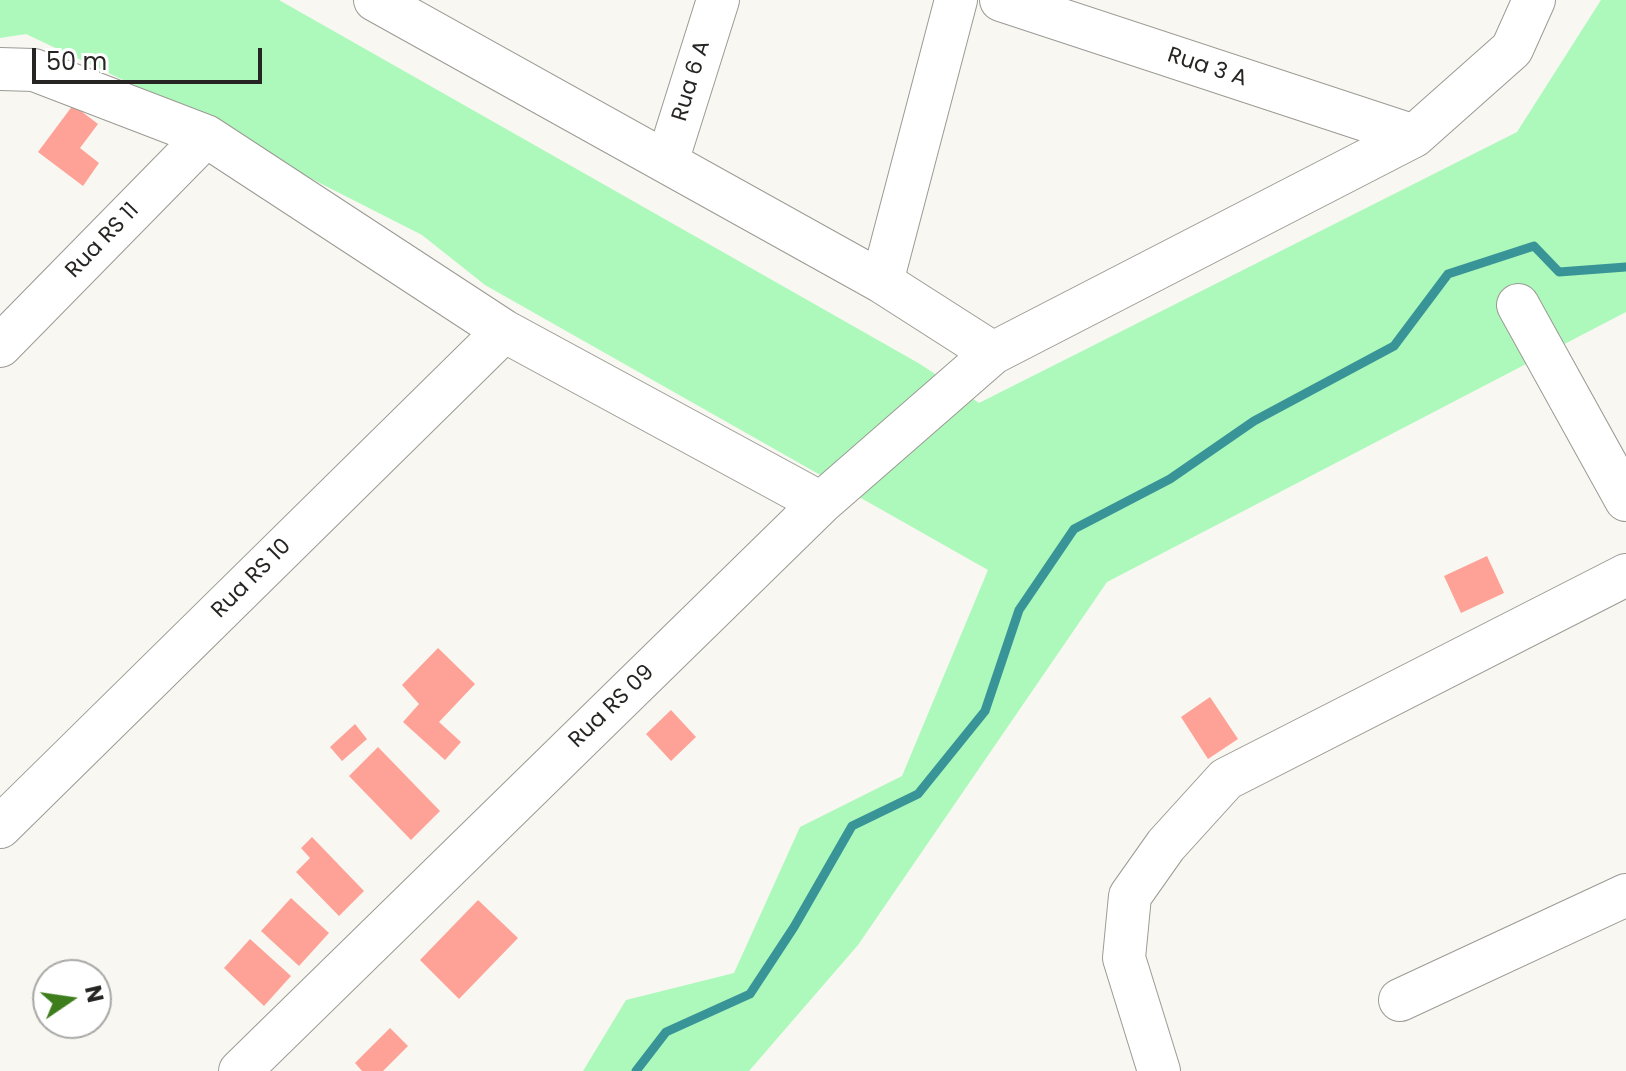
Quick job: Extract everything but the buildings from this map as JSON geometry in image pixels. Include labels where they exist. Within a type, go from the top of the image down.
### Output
[{"type":"street","points":[[375,0],[882,282],[993,353]]},
{"type":"street","name":"Rua 6 A","points":[[667,162],[718,0]]},
{"type":"street","points":[[882,282],[956,0]]},
{"type":"street","name":"Rua 3 A","points":[[1001,0],[1414,136]]},
{"type":"street","name":"Rua RS 09","points":[[240,1071],[821,503],[993,353],[1414,136],[1512,49],[1534,0]]},
{"type":"street","points":[[0,69],[34,70],[206,136],[504,331],[821,503]]},
{"type":"street","name":"Rua RS 11","points":[[0,346],[206,136]]},
{"type":"street","points":[[1518,305],[1626,500]]},
{"type":"street","name":"Rua RS 10","points":[[0,827],[504,331]]},
{"type":"street","points":[[1159,1071],[1124,958],[1130,896],[1166,845],[1226,779],[1626,575]]},
{"type":"street","points":[[1400,1000],[1626,895]]},
{"type":"green space","points":[[0,0],[279,0],[920,364],[979,403],[1517,132],[1601,0],[1626,0],[1626,312],[1107,582],[858,945],[749,1071],[583,1071],[626,1000],[734,973],[800,827],[902,776],[988,570],[485,285],[422,235],[174,104],[26,34],[0,38]]},
{"type":"waterway","points":[[636,1071],[666,1032],[750,994],[794,927],[852,826],[918,794],[985,711],[1019,610],[1074,529],[1170,479],[1254,421],[1394,346],[1448,274],[1534,246],[1559,272],[1626,267]]}]
